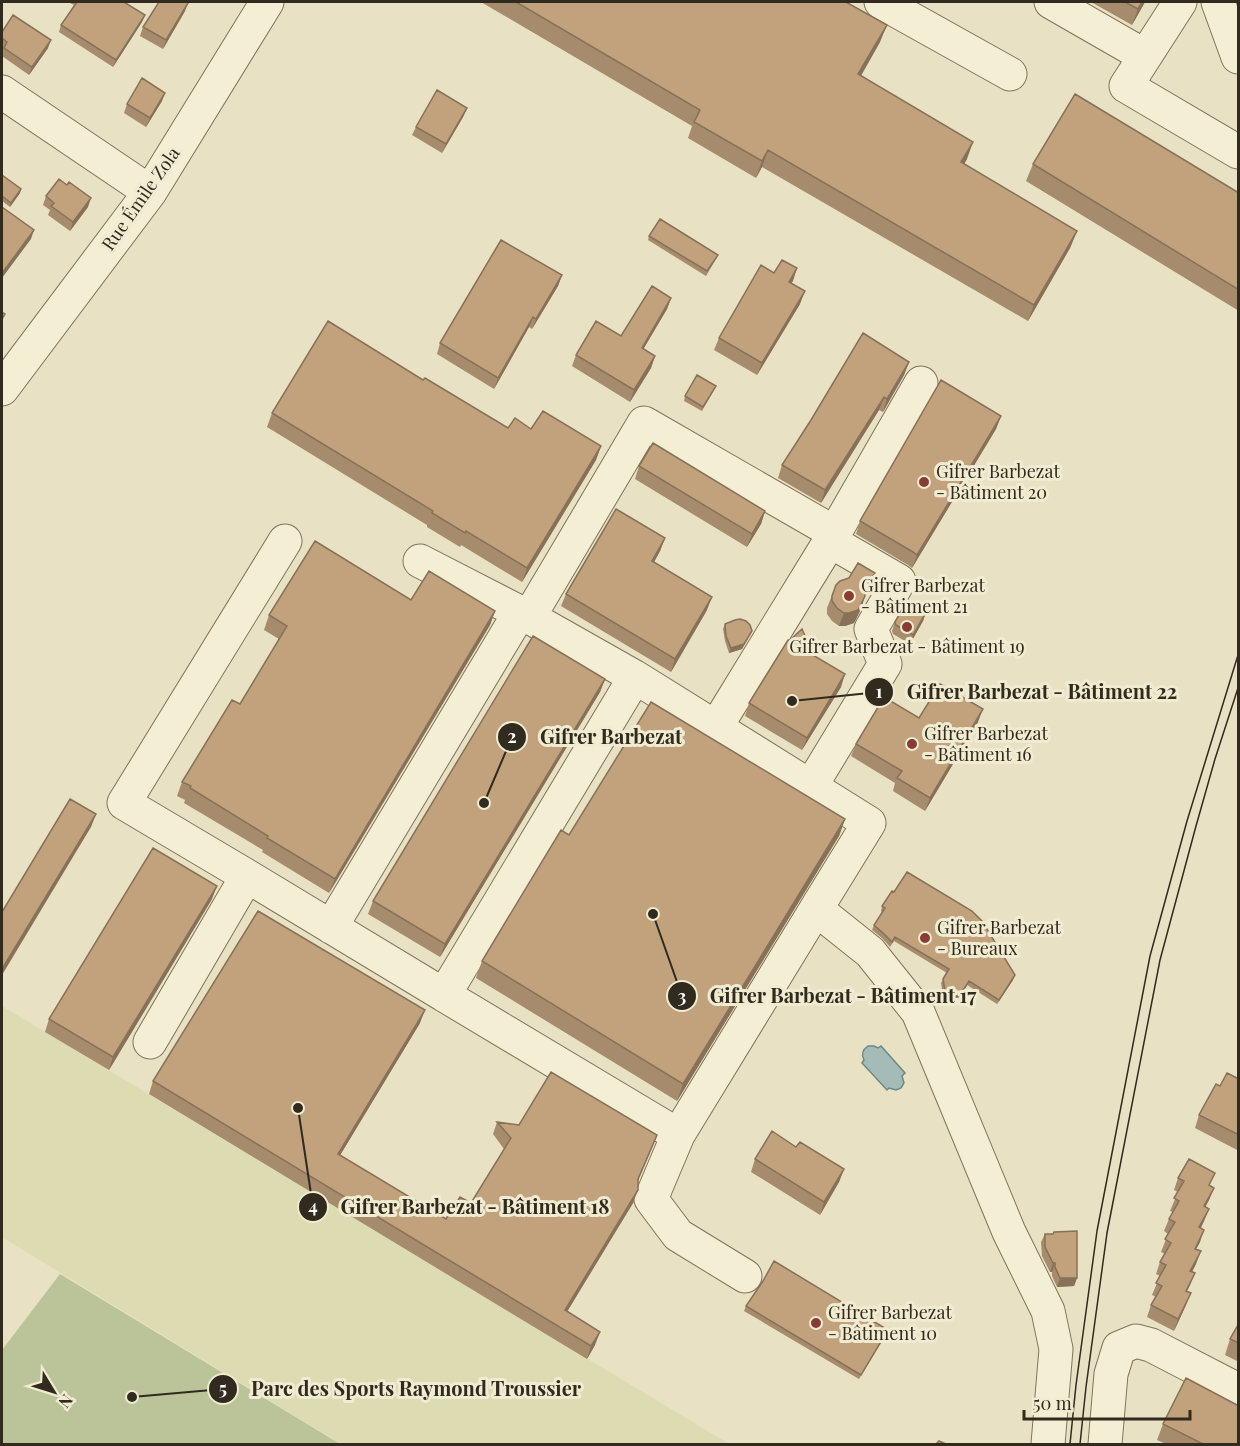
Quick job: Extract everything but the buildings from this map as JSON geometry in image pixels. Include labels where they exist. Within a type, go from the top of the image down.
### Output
[{"type":"street","name":"Rue Émile Zola","points":[[2,388],[150,192],[267,2]]},
{"type":"street","points":[[881,2],[1010,74]]},
{"type":"street","points":[[1051,2],[1145,56]]},
{"type":"street","points":[[1180,2],[1126,86],[1239,152]]},
{"type":"street","points":[[1218,2],[1239,57]]},
{"type":"street","points":[[2,92],[150,192]]},
{"type":"street","points":[[716,727],[832,537],[921,383]]},
{"type":"street","points":[[331,927],[644,423],[832,537],[899,581],[871,629],[885,664],[811,786]]},
{"type":"street","points":[[285,541],[124,803],[678,1135]]},
{"type":"street","points":[[420,561],[525,614],[635,677],[869,823],[678,1135],[651,1199],[678,1236],[745,1276]]},
{"type":"street","points":[[444,995],[635,677]]},
{"type":"street","points":[[150,1042],[248,876]]},
{"type":"street","points":[[816,909],[870,952],[918,1012],[1009,1232],[1048,1311],[1056,1348],[1048,1444]]},
{"type":"street","points":[[1105,1444],[1111,1374],[1119,1348],[1137,1341],[1150,1345],[1239,1390]]},
{"type":"green space","points":[[2,1006],[729,1444],[341,1444],[2,1237]]},
{"type":"green space","points":[[60,1274],[340,1444],[2,1444],[2,1350]]},
{"type":"water","points":[[868,1046],[878,1048],[881,1046],[905,1073],[902,1076],[904,1083],[901,1088],[887,1090],[862,1063],[864,1049]]},
{"type":"tram line","points":[[1070,1444],[1097,1231],[1150,956],[1187,821],[1238,655]]},
{"type":"tram line","points":[[1080,1444],[1107,1233],[1160,960],[1215,759],[1238,688]]},
{"type":"place","name":"Gifrer Barbezat - Bâtiment 20","points":[[924,482]]},
{"type":"place","name":"Gifrer Barbezat - Bâtiment 21","points":[[849,596]]},
{"type":"place","name":"Gifrer Barbezat - Bâtiment 19","points":[[907,627]]},
{"type":"place","name":"Gifrer Barbezat - Bâtiment 22","points":[[792,701]]},
{"type":"place","name":"Gifrer Barbezat - Bâtiment 16","points":[[912,744]]},
{"type":"place","name":"Gifrer Barbezat","points":[[484,803]]},
{"type":"place","name":"Gifrer Barbezat - Bâtiment 17","points":[[653,914]]},
{"type":"place","name":"Gifrer Barbezat - Bureaux","points":[[925,938]]},
{"type":"place","name":"Gifrer Barbezat - Bâtiment 18","points":[[298,1108]]},
{"type":"place","name":"Gifrer Barbezat - Bâtiment 10","points":[[816,1323]]},
{"type":"place","name":"Parc des Sports Raymond Troussier","points":[[132,1397]]}]
